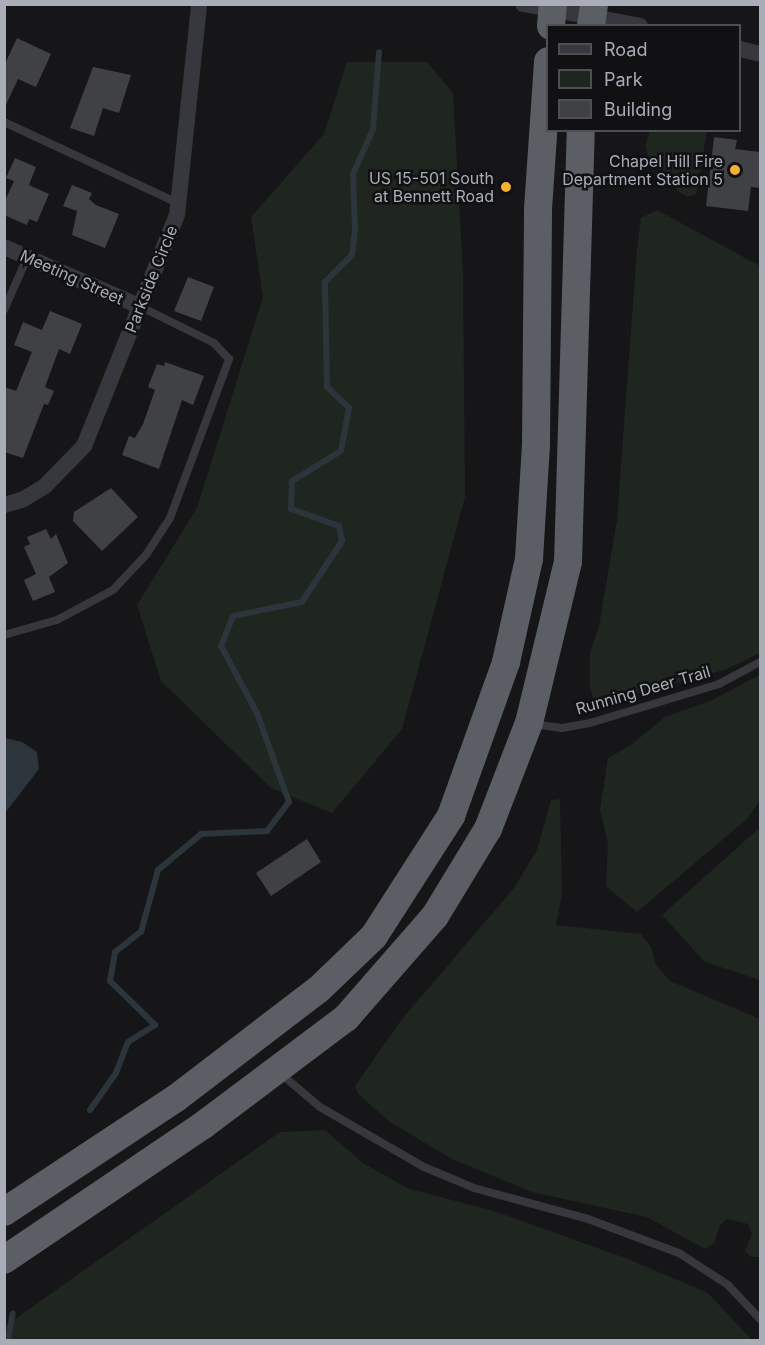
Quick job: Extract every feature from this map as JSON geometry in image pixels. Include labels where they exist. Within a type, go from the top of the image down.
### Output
[{"type":"highway","points":[[4,1212],[175,1099],[319,989],[374,936],[451,816],[506,662],[529,559],[536,444],[538,208],[546,90]]},
{"type":"highway","points":[[4,1260],[277,1071],[346,1018],[435,916],[488,829],[529,723],[568,562],[581,132]]},
{"type":"street","name":"Parkside Circle","points":[[4,505],[45,486],[84,446],[180,204],[199,4]]},
{"type":"street","points":[[523,4],[553,13],[593,15],[631,24]]},
{"type":"street","points":[[741,49],[760,54]]},
{"type":"street","name":"Meeting Street","points":[[4,247],[139,306]]},
{"type":"lane","points":[[4,122],[180,204]]},
{"type":"lane","points":[[4,310],[27,258]]},
{"type":"lane","points":[[4,635],[57,620],[113,590],[146,555],[170,518],[229,359],[214,343],[139,306]]},
{"type":"lane","name":"Running Deer Trail","points":[[529,723],[562,728],[590,723],[719,684],[760,662]]},
{"type":"lane","points":[[277,1071],[321,1107],[424,1167],[474,1188],[588,1219],[679,1253],[728,1285],[760,1319]]},
{"type":"green space","points":[[347,62],[427,62],[453,93],[463,273],[465,497],[402,729],[332,813],[271,788],[161,681],[137,605],[197,508],[263,297],[251,217],[324,134]]},
{"type":"green space","points":[[650,132],[707,132],[696,194],[687,197],[678,191],[662,168],[652,167],[645,146]]},
{"type":"green space","points":[[657,210],[760,266],[760,653],[727,669],[595,705],[590,687],[590,653],[599,626],[617,520],[637,249],[641,218]]},
{"type":"green space","points":[[760,675],[760,801],[747,819],[637,912],[606,886],[608,844],[600,810],[608,758],[631,745],[665,717],[710,701]]},
{"type":"green space","points":[[560,799],[562,895],[556,925],[641,934],[651,947],[656,965],[670,981],[760,1019],[760,1257],[751,1257],[745,1251],[752,1234],[748,1224],[727,1219],[720,1225],[714,1243],[705,1249],[647,1217],[532,1192],[452,1159],[390,1122],[358,1094],[355,1086],[402,1019],[514,888],[537,850],[551,800]]},
{"type":"green space","points":[[758,829],[760,833],[760,980],[705,962],[662,915]]},
{"type":"green space","points":[[325,1130],[363,1163],[407,1188],[497,1212],[628,1259],[708,1293],[752,1340],[5,1340],[5,1326],[280,1132]]},
{"type":"shaded area","points":[[5,738],[22,742],[37,752],[39,769],[5,813]]},
{"type":"building","points":[[17,38],[51,54],[36,87],[18,79],[4,109],[4,66]]},
{"type":"building","points":[[93,67],[131,75],[119,113],[103,108],[94,136],[70,128]]},
{"type":"building","name":"Chapel Hill Fire Department Station 5","points":[[714,137],[737,140],[735,149],[760,152],[760,188],[751,187],[748,211],[706,206]]},
{"type":"building","points":[[15,158],[36,167],[29,185],[49,194],[37,222],[29,219],[27,225],[4,215],[4,203],[14,181],[6,178]]},
{"type":"building","points":[[72,185],[92,193],[89,199],[96,205],[119,214],[105,248],[72,235],[77,211],[63,206]]},
{"type":"building","points":[[188,277],[214,287],[201,321],[174,311]]},
{"type":"building","points":[[50,311],[82,324],[70,354],[59,349],[45,387],[54,391],[48,405],[44,404],[23,458],[4,452],[4,387],[16,391],[32,352],[14,345],[23,322],[42,330]]},
{"type":"building","points":[[165,362],[204,376],[193,405],[182,400],[159,469],[122,455],[129,436],[135,438],[143,424],[155,390],[148,387],[157,364],[164,366]]},
{"type":"building","points":[[111,488],[138,517],[102,551],[73,521],[74,512]]},
{"type":"building","points":[[46,529],[51,539],[56,534],[68,563],[49,577],[55,592],[33,601],[24,580],[36,574],[24,547],[30,544],[27,537]]},
{"type":"building","points":[[307,839],[321,862],[271,896],[256,873]]},
{"type":"waterway","points":[[90,1110],[116,1073],[128,1042],[155,1025],[110,981],[115,952],[141,932],[158,870],[201,834],[267,831],[289,802],[257,713],[221,646],[233,616],[302,602],[342,541],[339,526],[291,509],[292,481],[341,451],[349,408],[327,387],[325,282],[352,255],[355,230],[353,174],[373,129],[379,52]]},
{"type":"waterway","points":[[8,1340],[13,1313]]},
{"type":"place","name":"Chapel Hill Fire Department Station 5","points":[[735,170]]},
{"type":"place","name":"US 15-501 South at Bennett Road","points":[[506,187]]}]
